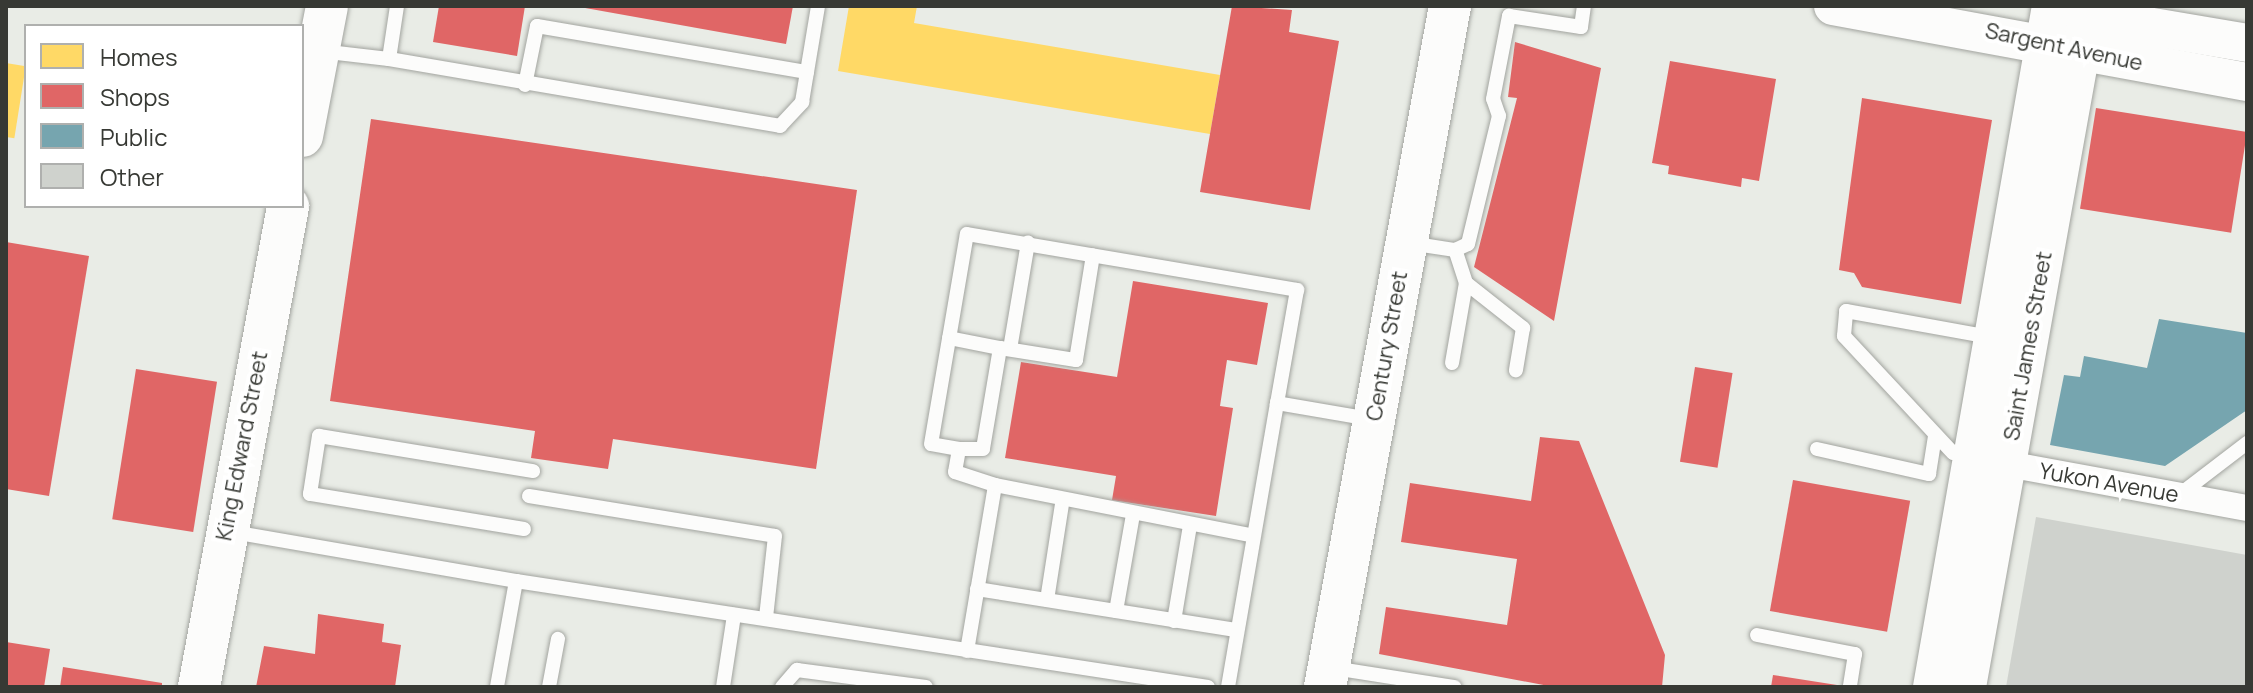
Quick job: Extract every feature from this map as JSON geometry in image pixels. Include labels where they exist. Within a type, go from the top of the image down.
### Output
[{"type":"main road","points":[[304,126],[327,6]]},
{"type":"main road","name":"Century Street","points":[[1327,677],[1450,6]]},
{"type":"main road","name":"Sargent Avenue","points":[[1833,6],[2044,16],[2247,43]]},
{"type":"main road","name":"Saint James Street","points":[[2010,341],[2044,16]]},
{"type":"main road","name":"Sargent Avenue","points":[[2086,24],[2247,82]]},
{"type":"main road","name":"Saint James Street","points":[[1932,687],[1989,460],[2010,341],[2086,24]]},
{"type":"main road","name":"King Edward Street","points":[[199,687],[288,208]]},
{"type":"main road","name":"Saint James Street","points":[[1967,687],[1989,460]]},
{"type":"street","name":"Yukon Avenue","points":[[1989,460],[2247,508]]},
{"type":"lane","points":[[389,59],[397,6]]},
{"type":"lane","points":[[319,50],[389,59],[525,85],[780,126],[802,102],[818,6]]},
{"type":"lane","points":[[1406,243],[1455,250],[1468,244],[1499,116],[1493,99],[1509,16],[1581,27],[1584,6]]},
{"type":"lane","points":[[525,85],[537,26],[807,72]]},
{"type":"lane","points":[[1028,243],[983,449],[931,444],[967,234],[1028,243],[1297,290],[1251,535],[1228,687]]},
{"type":"lane","points":[[1452,363],[1466,283],[1455,250]]},
{"type":"lane","points":[[949,338],[1076,360],[1093,255]]},
{"type":"lane","points":[[1466,283],[1523,328],[1516,370]]},
{"type":"lane","points":[[1989,460],[1953,453],[1935,435],[1844,336],[1846,311],[2010,341]]},
{"type":"lane","points":[[1277,403],[1374,420]]},
{"type":"lane","points":[[1817,449],[1929,474],[1935,435]]},
{"type":"lane","points":[[524,529],[310,494],[319,436],[533,471]]},
{"type":"lane","points":[[2179,495],[2247,443]]},
{"type":"lane","points":[[959,449],[955,472],[995,485],[1062,504],[1251,535]]},
{"type":"lane","points":[[967,651],[995,485]]},
{"type":"lane","points":[[529,496],[775,536],[766,618]]},
{"type":"lane","points":[[1047,600],[1062,504]]},
{"type":"lane","points":[[1116,611],[1133,515]]},
{"type":"lane","points":[[1174,621],[1190,525]]},
{"type":"lane","points":[[226,530],[516,581],[1208,687]]},
{"type":"lane","points":[[497,687],[516,581]]},
{"type":"lane","points":[[977,589],[1236,630]]},
{"type":"lane","points":[[723,687],[734,615]]},
{"type":"lane","points":[[1757,635],[1855,654],[1850,687]]},
{"type":"lane","points":[[549,687],[558,639]]},
{"type":"lane","points":[[782,687],[797,670],[844,680],[920,686]]},
{"type":"lane","points":[[1327,677],[1455,687]]},
{"type":"building: Homes","points":[[849,6],[917,6],[914,23],[1220,75],[1210,134],[838,71]]},
{"type":"building: Homes","points":[[6,63],[24,66],[14,138],[6,137]]},
{"type":"building: Shops","points":[[439,6],[525,6],[517,56],[433,42]]},
{"type":"building: Shops","points":[[574,6],[793,6],[786,44]]},
{"type":"building: Shops","points":[[1232,6],[1292,10],[1289,32],[1339,41],[1310,210],[1200,192]]},
{"type":"building: Shops","points":[[1515,42],[1601,68],[1554,321],[1474,267],[1517,98],[1508,97]]},
{"type":"building: Shops","points":[[1670,61],[1776,79],[1759,181],[1742,178],[1741,187],[1668,174],[1669,166],[1652,163]]},
{"type":"building: Shops","points":[[1862,98],[1992,120],[1961,304],[1862,287],[1854,273],[1839,270]]},
{"type":"building: Shops","points":[[2096,108],[2247,132],[2231,233],[2080,209]]},
{"type":"building: Shops","points":[[371,119],[857,190],[816,469],[613,439],[608,469],[531,458],[535,431],[330,401]]},
{"type":"building: Shops","points":[[6,242],[89,256],[49,496],[6,489]]},
{"type":"building: Shops","points":[[1133,281],[1268,303],[1257,365],[1227,360],[1220,406],[1233,408],[1216,516],[1112,500],[1116,476],[1005,458],[1021,362],[1117,377]]},
{"type":"building: Shops","points":[[1695,367],[1733,373],[1718,468],[1680,462]]},
{"type":"building: Shops","points":[[136,369],[217,382],[193,532],[112,519]]},
{"type":"building: Shops","points":[[1540,437],[1579,441],[1665,655],[1662,687],[1554,687],[1379,654],[1386,607],[1507,625],[1517,559],[1401,542],[1410,483],[1531,501]]},
{"type":"building: Shops","points":[[1793,480],[1910,501],[1887,632],[1770,611]]},
{"type":"building: Shops","points":[[318,614],[384,624],[382,642],[401,645],[395,687],[256,687],[264,646],[315,654]]},
{"type":"building: Shops","points":[[6,642],[50,649],[44,687],[6,687]]},
{"type":"building: Shops","points":[[63,667],[162,683],[162,687],[60,687]]},
{"type":"building: Shops","points":[[1773,675],[1837,685],[1837,687],[1771,687]]},
{"type":"building: Public","points":[[2159,319],[2247,333],[2247,410],[2165,466],[2050,445],[2064,375],[2080,377],[2084,356],[2147,368]]},
{"type":"building: Other","points":[[2036,517],[2247,555],[2247,687],[2006,687]]}]
